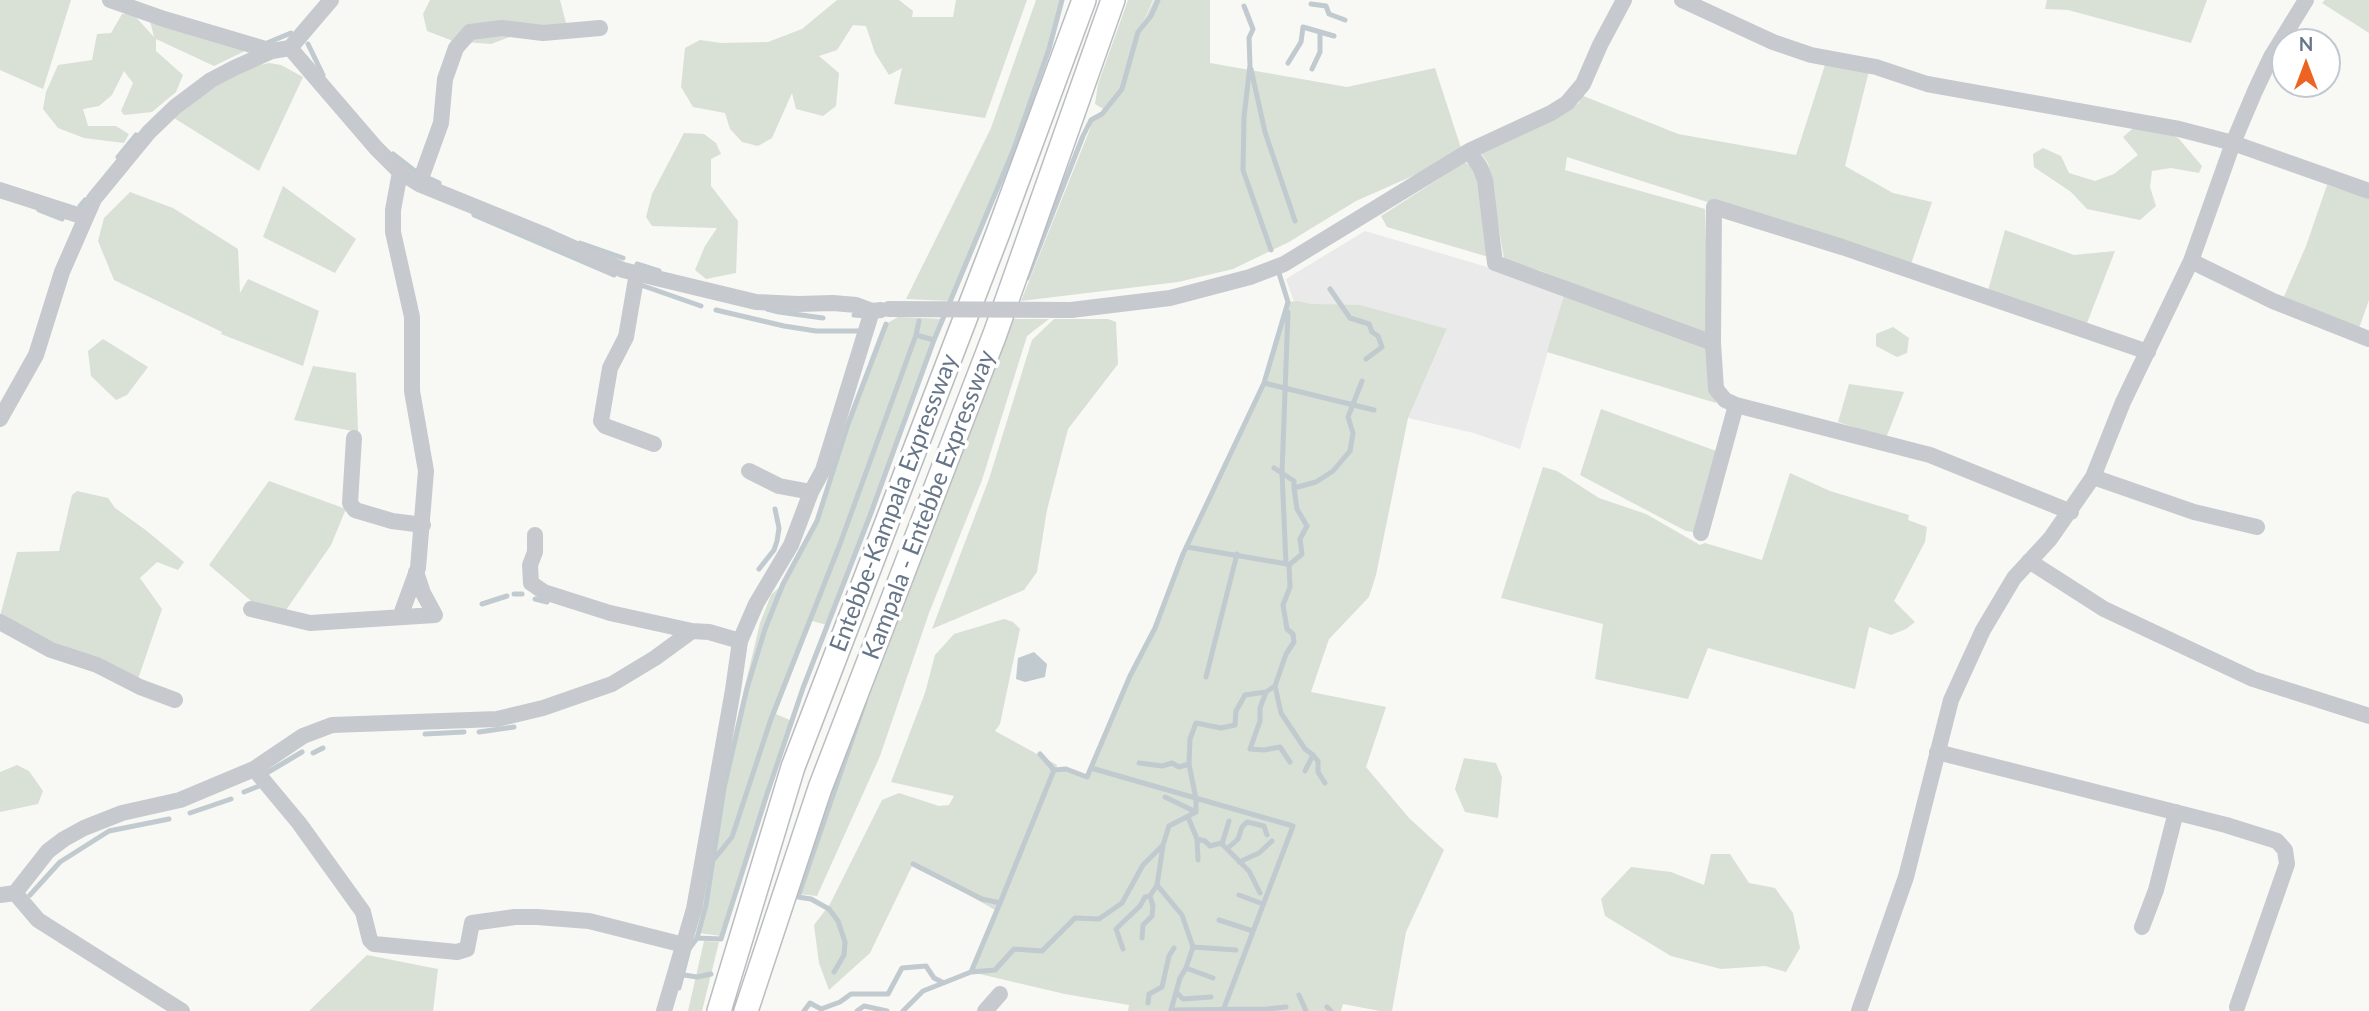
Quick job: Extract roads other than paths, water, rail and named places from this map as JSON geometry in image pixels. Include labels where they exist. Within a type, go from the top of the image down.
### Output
[{"type":"highway","name":"Entebbe-Kampala Expressway","points":[[719,1011],[793,767],[1084,0]]},
{"type":"highway","name":"Kampala - Entebbe Expressway","points":[[746,1011],[820,788],[995,334],[1114,0]]},
{"type":"street","points":[[110,0],[272,51]]},
{"type":"street","points":[[0,419],[36,355],[62,272],[84,217],[94,199],[120,166],[175,107],[211,80],[272,51],[290,48],[331,0]]},
{"type":"street","points":[[290,48],[341,110],[400,172],[419,184],[623,270],[756,302],[833,303],[880,310],[1071,310],[1170,298],[1273,270],[1469,151],[1567,103],[1583,84],[1624,0]]},
{"type":"street","points":[[1682,0],[1773,42],[1811,55],[1876,66],[1927,84],[2166,126],[2233,143],[2369,191]]},
{"type":"street","points":[[1859,1011],[1906,877],[1951,700],[1983,630],[2014,578],[2050,539],[2093,477],[2123,402],[2191,261],[2233,143],[2271,57],[2306,0]]},
{"type":"street","points":[[419,184],[441,123],[445,79],[456,48],[470,32],[502,28],[543,33],[600,28]]},
{"type":"street","points":[[1469,151],[1485,180],[1495,263],[1713,344]]},
{"type":"street","points":[[400,172],[393,210],[393,232],[412,317],[412,391],[425,471],[423,525],[416,572],[400,617]]},
{"type":"street","points":[[0,190],[84,217]]},
{"type":"street","points":[[2071,512],[1930,455],[1725,400],[1716,389],[1713,344],[1714,206],[2148,352]]},
{"type":"street","points":[[2191,261],[2273,301],[2369,340]]},
{"type":"street","points":[[637,273],[626,337],[610,368],[601,421],[605,426],[654,444]]},
{"type":"street","points":[[664,1011],[694,909],[740,641],[756,604],[791,545],[811,492],[823,470],[880,310]]},
{"type":"street","points":[[1701,533],[1736,405]]},
{"type":"street","points":[[354,438],[350,503],[355,510],[392,521],[423,525]]},
{"type":"street","points":[[749,471],[779,486],[811,492]]},
{"type":"street","points":[[2093,477],[2194,512],[2257,527]]},
{"type":"street","points":[[535,535],[535,552],[530,565],[531,583],[544,592],[610,613],[692,631],[709,632],[740,641]]},
{"type":"street","points":[[2029,561],[2105,609],[2253,679],[2369,716]]},
{"type":"street","points":[[251,609],[310,623],[435,615],[416,572]]},
{"type":"street","points":[[0,622],[51,650],[97,665],[140,687],[175,700]]},
{"type":"street","points":[[183,1011],[38,920],[7,894],[48,851],[64,839],[122,813],[180,800],[254,769],[303,736],[332,725],[497,719],[566,701],[612,684],[692,631]]},
{"type":"street","points":[[1937,752],[2176,812],[2277,841],[2288,858],[2237,1007]]},
{"type":"street","points":[[254,769],[299,823],[363,912],[370,940],[374,944],[457,952],[467,949],[472,923],[537,917],[589,921],[684,945]]},
{"type":"street","points":[[2141,927],[2156,890],[2176,812]]},
{"type":"street","points":[[985,1011],[1000,994]]},
{"type":"waterway","points":[[697,938],[721,939],[803,688],[934,340],[1013,151],[1049,49],[1062,0]]},
{"type":"waterway","points":[[1027,278],[1083,136],[1091,120],[1102,114],[1122,89],[1138,32],[1151,16],[1158,0]]},
{"type":"waterway","points":[[1311,4],[1326,6],[1329,14],[1345,20]]},
{"type":"waterway","points":[[1244,6],[1253,29],[1249,38],[1250,65],[1244,117],[1243,170],[1271,250]]},
{"type":"waterway","points":[[1288,63],[1301,42],[1303,27],[1334,36]]},
{"type":"waterway","points":[[1312,69],[1320,52],[1320,32]]},
{"type":"waterway","points":[[267,43],[291,33]]},
{"type":"waterway","points":[[308,44],[323,75]]},
{"type":"waterway","points":[[1251,69],[1265,132],[1295,221]]},
{"type":"waterway","points":[[118,157],[136,135]]},
{"type":"waterway","points":[[393,154],[415,171]]},
{"type":"waterway","points":[[426,177],[439,183]]},
{"type":"waterway","points":[[80,206],[85,200]]},
{"type":"waterway","points":[[39,210],[62,219]]},
{"type":"waterway","points":[[474,215],[614,275]]},
{"type":"waterway","points":[[580,243],[623,258]]},
{"type":"waterway","points":[[637,264],[659,271]]},
{"type":"waterway","points":[[913,864],[982,899],[1000,903],[1054,770],[1066,769],[1087,777],[1130,676],[1155,628],[1183,554],[1264,383],[1288,302],[1278,270]]},
{"type":"waterway","points":[[638,284],[701,306]]},
{"type":"waterway","points":[[1330,289],[1350,318],[1369,324],[1372,332],[1378,336],[1382,347],[1366,359]]},
{"type":"waterway","points":[[767,309],[823,318]]},
{"type":"waterway","points":[[716,310],[816,331],[859,331]]},
{"type":"waterway","points":[[1286,564],[1282,473],[1288,312]]},
{"type":"waterway","points":[[854,315],[867,316]]},
{"type":"waterway","points":[[715,858],[732,837],[771,719],[840,544],[919,321]]},
{"type":"waterway","points":[[679,988],[689,949],[697,938],[706,905],[724,788],[747,688],[765,629],[783,584],[817,521],[848,424],[886,324]]},
{"type":"waterway","points":[[916,335],[934,340]]},
{"type":"waterway","points":[[903,1011],[923,991],[971,972],[995,970],[1014,949],[1042,951],[1075,918],[1099,919],[1122,903],[1143,865],[1163,845],[1169,826],[1196,812],[1189,764],[1190,739],[1196,723],[1221,728],[1235,725],[1236,711],[1245,695],[1266,692],[1275,686],[1286,654],[1294,642],[1293,634],[1287,629],[1283,605],[1290,587],[1289,565],[1302,554],[1300,539],[1307,526],[1297,509],[1294,488],[1316,482],[1333,471],[1350,451],[1353,433],[1348,417],[1362,381]]},
{"type":"waterway","points":[[1264,383],[1374,410]]},
{"type":"waterway","points":[[1274,468],[1294,481],[1294,488]]},
{"type":"waterway","points":[[759,569],[774,550],[777,541],[779,528],[775,509]]},
{"type":"waterway","points":[[1187,547],[1287,564]]},
{"type":"waterway","points":[[1206,677],[1237,554]]},
{"type":"waterway","points":[[514,594],[522,594]]},
{"type":"waterway","points":[[482,604],[507,596]]},
{"type":"waterway","points":[[535,599],[547,602]]},
{"type":"waterway","points":[[1275,686],[1281,713],[1305,749],[1313,755],[1305,771]]},
{"type":"waterway","points":[[1266,692],[1250,749],[1280,747],[1290,762]]},
{"type":"waterway","points":[[834,972],[844,955],[845,942],[838,921],[829,909],[811,899],[798,897],[865,702]]},
{"type":"waterway","points":[[479,732],[514,727]]},
{"type":"waterway","points":[[425,734],[464,732]]},
{"type":"waterway","points":[[313,753],[323,748]]},
{"type":"waterway","points":[[265,774],[302,752]]},
{"type":"waterway","points":[[1040,754],[1054,770]]},
{"type":"waterway","points":[[1313,755],[1318,761],[1318,772],[1325,783]]},
{"type":"waterway","points":[[1139,763],[1162,766],[1172,763],[1179,767],[1189,764]]},
{"type":"waterway","points":[[1091,768],[1293,826],[1224,1008]]},
{"type":"waterway","points":[[244,792],[259,786]]},
{"type":"waterway","points":[[1165,797],[1196,812]]},
{"type":"waterway","points":[[190,813],[231,799]]},
{"type":"waterway","points":[[1188,817],[1197,839],[1210,846],[1221,843],[1249,871],[1260,893]]},
{"type":"waterway","points":[[30,895],[60,862],[109,831],[169,819]]},
{"type":"waterway","points":[[1222,844],[1229,821]]},
{"type":"waterway","points":[[1227,849],[1238,839],[1247,822],[1264,826],[1267,835]]},
{"type":"waterway","points":[[1197,839],[1198,860]]},
{"type":"waterway","points":[[1239,862],[1259,853],[1272,841]]},
{"type":"waterway","points":[[1163,846],[1157,885],[1182,915],[1193,947],[1171,1010],[1286,1007]]},
{"type":"waterway","points":[[1123,949],[1116,929],[1140,906],[1145,897],[1150,896],[1157,885]]},
{"type":"waterway","points":[[1239,895],[1263,904]]},
{"type":"waterway","points":[[1142,938],[1143,925],[1152,916],[1150,896]]},
{"type":"waterway","points":[[971,972],[1000,903]]},
{"type":"waterway","points":[[1219,920],[1253,931]]},
{"type":"waterway","points":[[1193,947],[1236,950]]},
{"type":"waterway","points":[[1148,1003],[1149,994],[1162,987],[1169,956],[1174,948]]},
{"type":"waterway","points":[[804,1011],[810,1003],[821,1009],[840,1002],[851,994],[888,994],[902,968],[926,966],[934,978],[944,983]]},
{"type":"waterway","points":[[1186,968],[1213,978]]},
{"type":"waterway","points":[[684,975],[697,977],[711,974]]},
{"type":"waterway","points":[[1176,992],[1183,999],[1211,997]]},
{"type":"waterway","points":[[1299,995],[1306,1011]]},
{"type":"waterway","points":[[857,1011],[864,1006],[887,1011]]},
{"type":"waterway","points":[[1327,1007],[1331,1011]]}]
